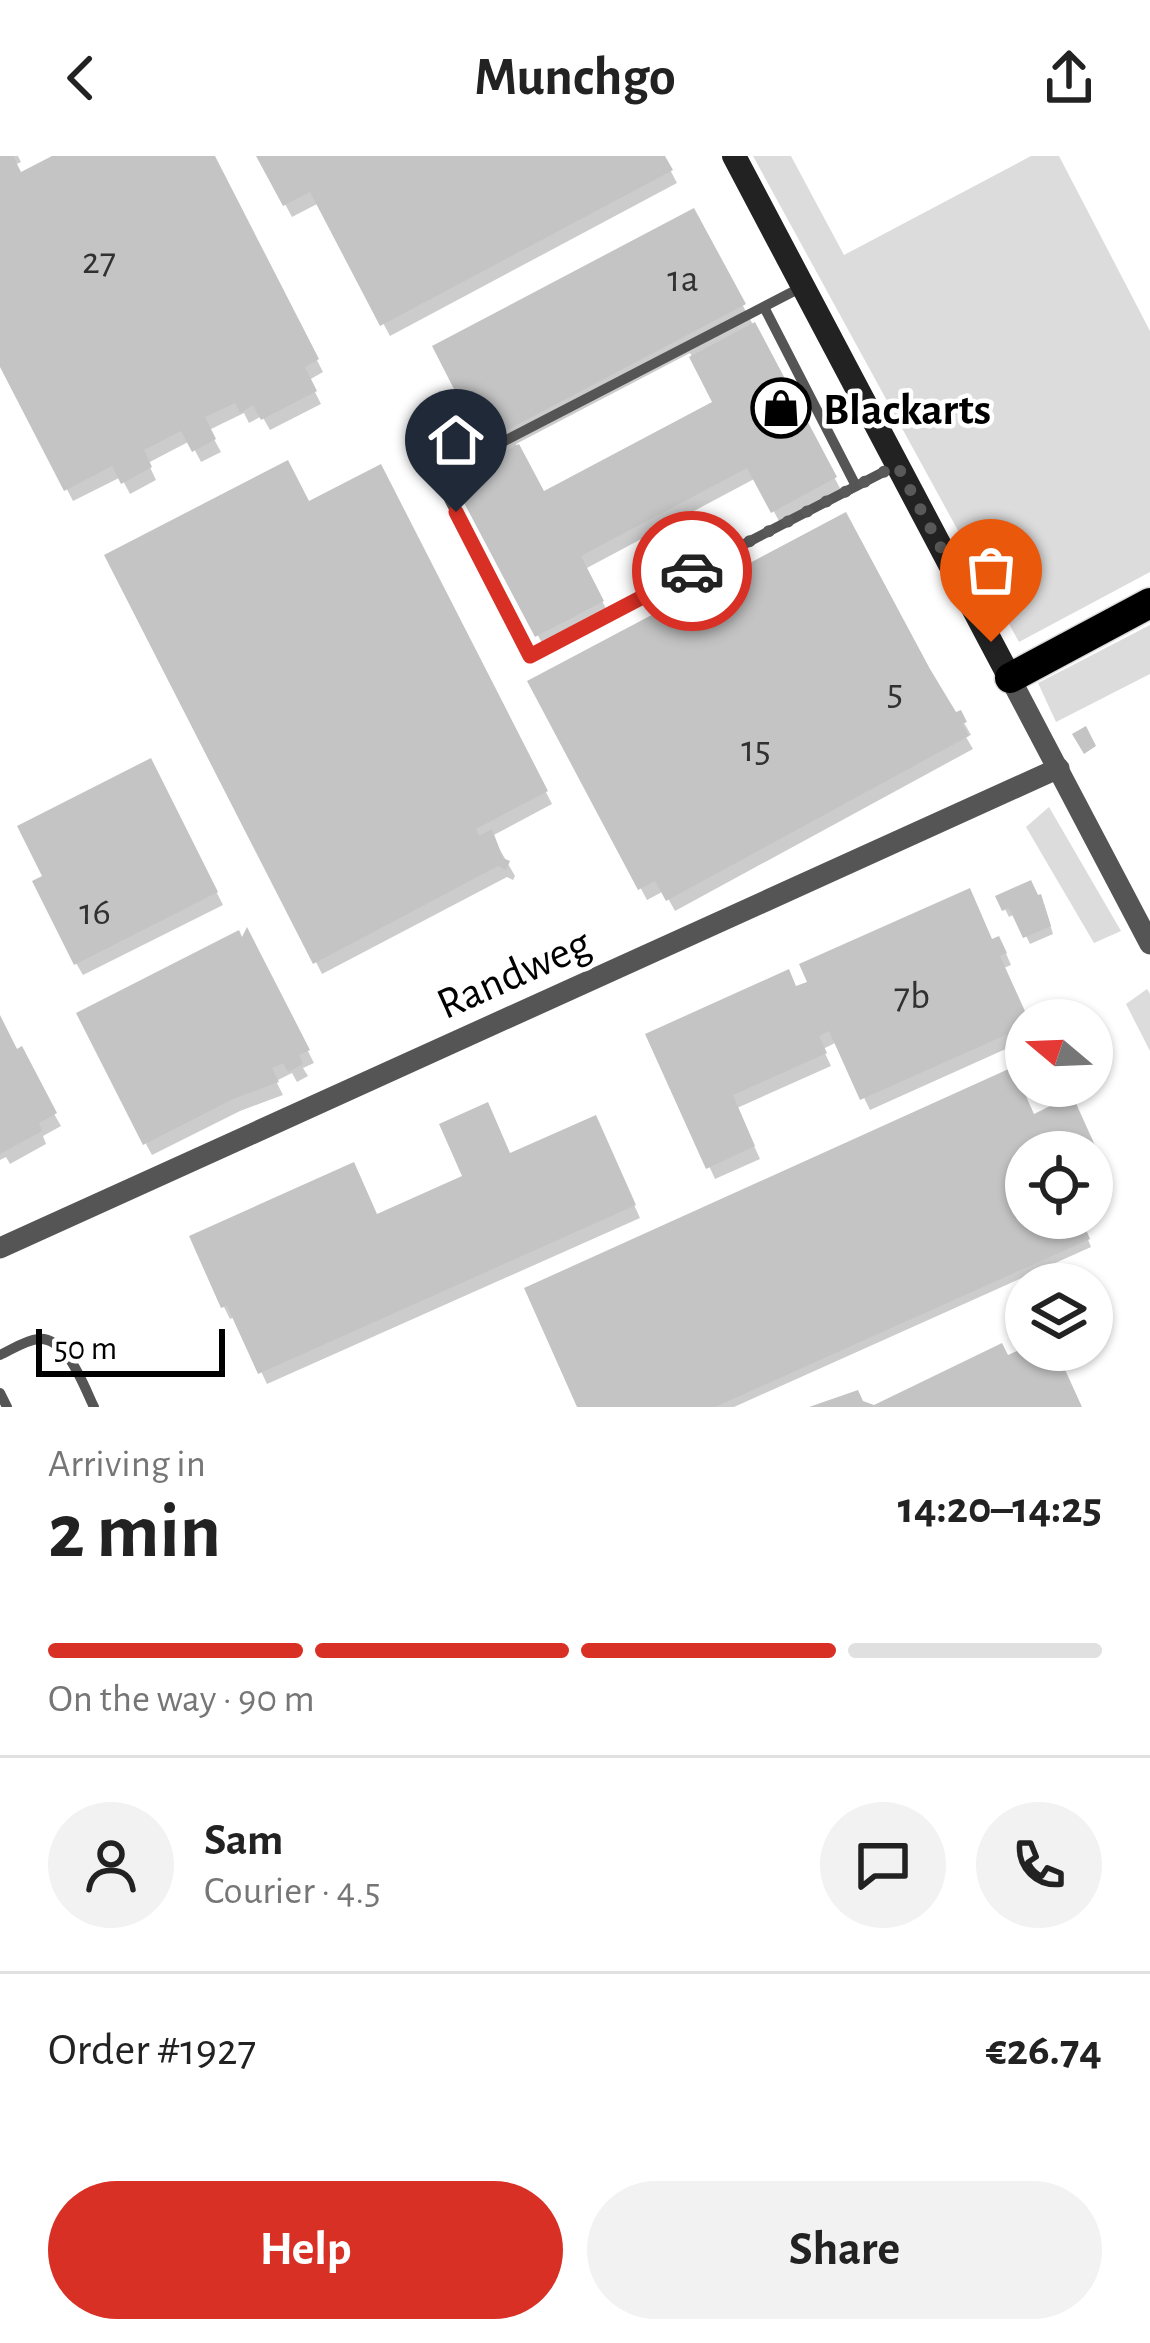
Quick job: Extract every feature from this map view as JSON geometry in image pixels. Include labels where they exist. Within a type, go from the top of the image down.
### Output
[{"type":"main road","points":[[1010,678],[1150,603]]},
{"type":"street","points":[[734,156],[1150,944]]},
{"type":"street","name":"Randweg","points":[[0,1248],[1059,767]]},
{"type":"lane","points":[[803,286],[437,476],[530,656],[897,465]]},
{"type":"lane","points":[[764,307],[856,486]]},
{"type":"lane","points":[[0,1355],[38,1339],[51,1342],[69,1357],[94,1407]]},
{"type":"lane","points":[[0,1393],[8,1407]]},
{"type":"shaded area","points":[[753,156],[791,156],[844,255],[1031,156],[1059,156],[1150,331],[1150,572],[1019,642]]},
{"type":"shaded area","points":[[1150,625],[1150,674],[1056,722],[1038,683]]},
{"type":"shaded area","points":[[1049,807],[1121,931],[1094,943],[1026,827]]},
{"type":"shaded area","points":[[1147,989],[1150,994],[1150,1051],[1126,1004]]},
{"type":"building","points":[[0,156],[13,156],[21,172],[52,156],[215,156],[319,359],[305,367],[317,391],[261,420],[253,405],[240,413],[235,403],[205,417],[216,439],[192,452],[181,431],[144,450],[152,467],[121,484],[112,466],[64,491],[0,367]]},
{"type":"building","points":[[256,156],[665,156],[673,170],[380,326],[310,192],[283,206]]},
{"type":"building","points":[[694,208],[746,304],[511,428],[482,441],[474,426],[466,431],[457,413],[465,409],[460,399],[455,401],[451,393],[455,391],[432,346]]},
{"type":"building","points":[[755,322],[837,477],[771,513],[747,468],[581,556],[604,601],[535,637],[452,480],[519,444],[544,491],[712,402],[689,357]]},
{"type":"building","points":[[288,460],[309,501],[381,464],[548,791],[476,829],[479,836],[492,829],[503,858],[510,861],[506,870],[498,866],[313,964],[104,555]]},
{"type":"building","points":[[846,512],[930,669],[956,712],[961,710],[969,736],[666,901],[655,881],[638,890],[527,681]]},
{"type":"building","points":[[1086,726],[1096,746],[1084,754],[1072,734]]},
{"type":"building","points":[[151,758],[218,892],[74,965],[32,881],[42,876],[17,826]]},
{"type":"building","points":[[1031,880],[1051,926],[1023,938],[1009,908],[1002,911],[995,896]]},
{"type":"building","points":[[970,888],[992,939],[999,936],[1007,953],[1000,956],[1019,999],[1005,999],[1005,1035],[860,1100],[829,1031],[819,1036],[827,1053],[733,1095],[755,1146],[706,1169],[645,1034],[789,969],[796,986],[807,982],[799,964]]},
{"type":"building","points":[[247,927],[310,1050],[299,1055],[303,1064],[288,1072],[283,1063],[272,1068],[279,1082],[233,1099],[143,1145],[76,1013],[239,930],[242,937]]},
{"type":"building","points":[[0,1015],[57,1113],[39,1123],[42,1131],[0,1154]]},
{"type":"building","points":[[1005,1071],[1005,1107],[1031,1107],[1034,1114],[1048,1107],[1078,1107],[1088,1131],[1005,1131],[1005,1239],[1090,1239],[1036,1263],[1005,1263],[1005,1277],[715,1407],[577,1407],[524,1288]]},
{"type":"building","points":[[488,1102],[510,1153],[596,1115],[636,1205],[258,1374],[189,1236],[354,1162],[377,1214],[462,1176],[439,1124]]},
{"type":"building","points":[[1002,1343],[1005,1371],[1066,1371],[1082,1407],[809,1407],[858,1390],[863,1401],[874,1405]]},
{"type":"way so far","points":[[692,571],[897,465],[991,642]]},
{"type":"place","name":"Blackarts","points":[[781,408]]},
{"type":"route","points":[[456,512],[530,656],[692,571]]}]
